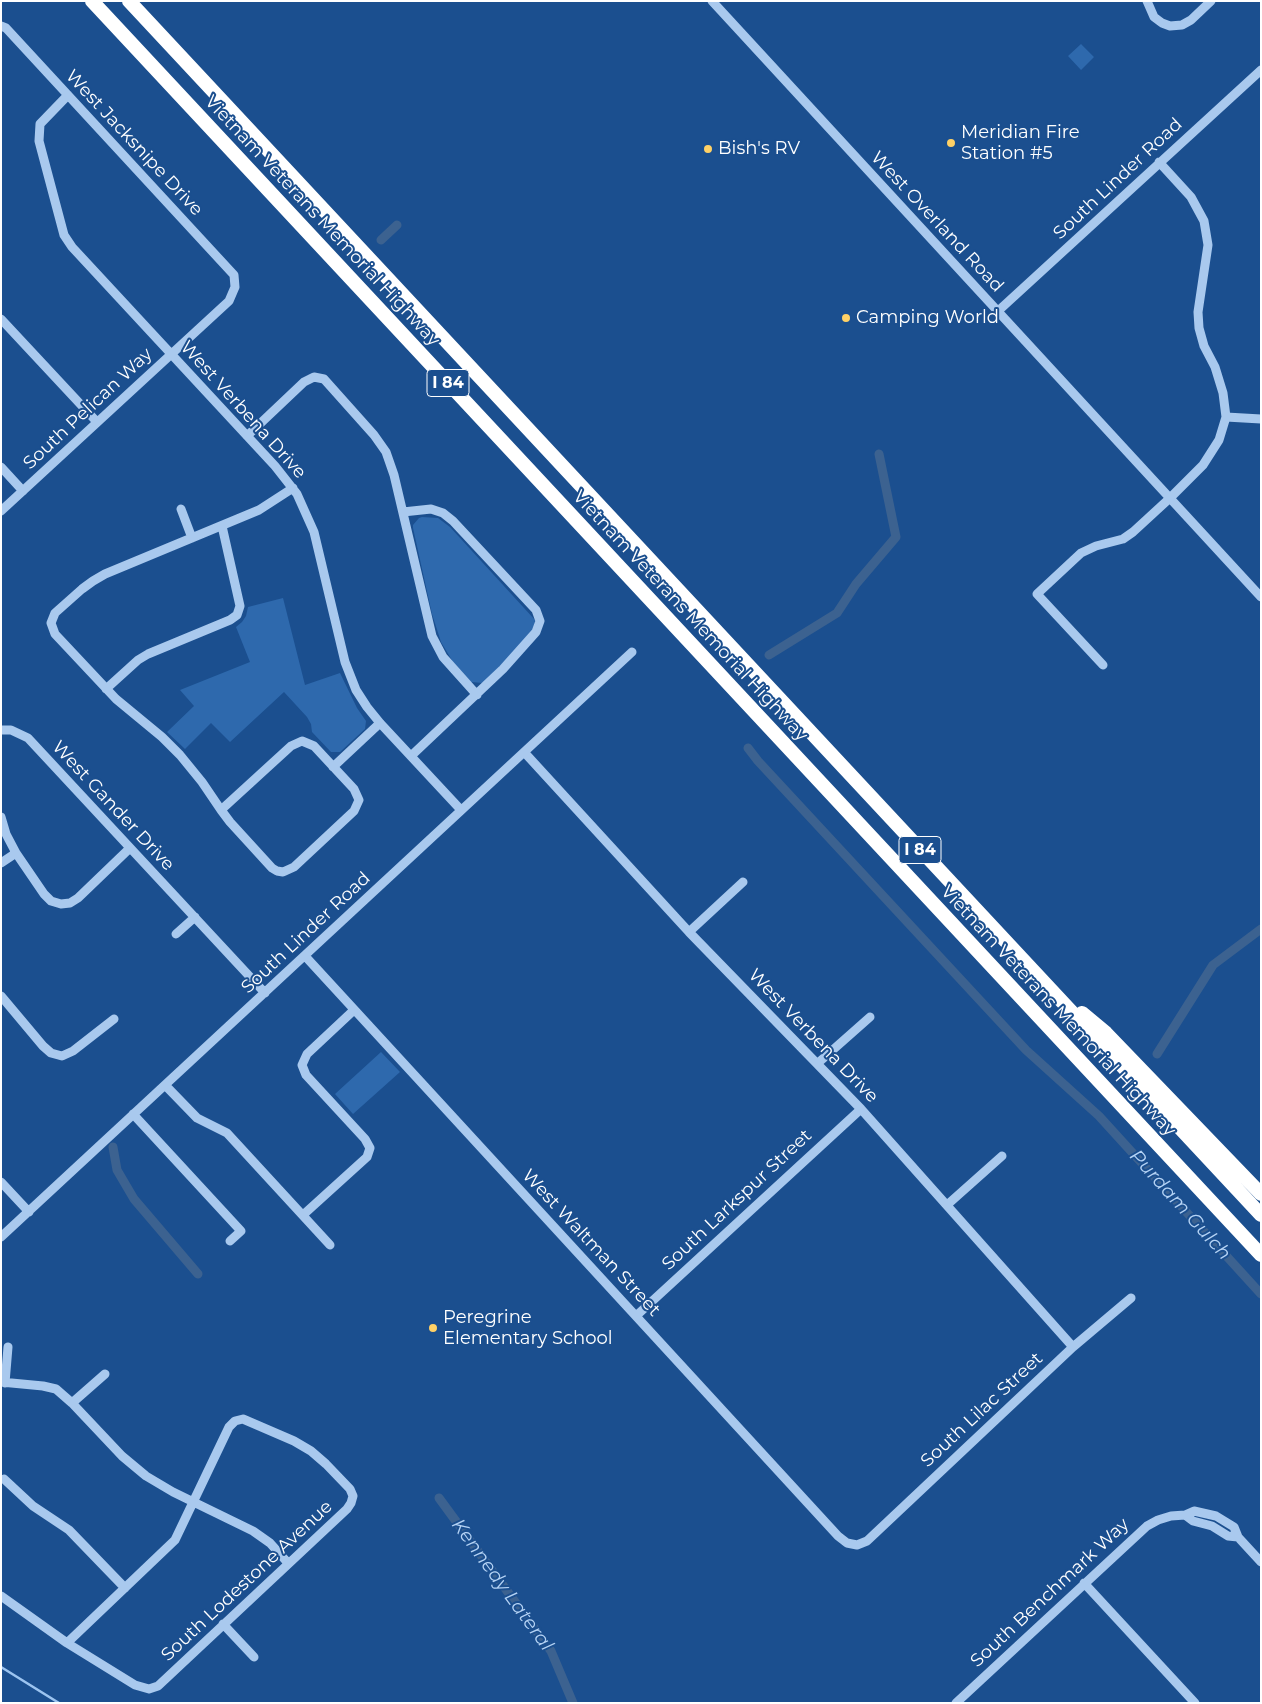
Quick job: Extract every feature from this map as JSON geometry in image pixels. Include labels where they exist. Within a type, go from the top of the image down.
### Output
[{"type":"highway","name":"Vietnam Veterans Memorial Highway","points":[[92,1],[1261,1255]]},
{"type":"highway","name":"Vietnam Veterans Memorial Highway","points":[[129,1],[1261,1215]]},
{"type":"highway","points":[[1034,972],[1106,1033],[1261,1194]]},
{"type":"street","name":"West Overland Road","points":[[712,1],[1261,597]]},
{"type":"street","points":[[1147,1],[1154,17],[1170,26],[1182,25],[1191,20],[1212,1]]},
{"type":"street","name":"West Jacksnipe Drive","points":[[1,26],[6,28],[234,275],[235,287]]},
{"type":"street","name":"South Linder Road","points":[[997,312],[1261,70]]},
{"type":"street","name":"West Verbena Drive","points":[[68,95],[40,124],[39,141],[64,235],[72,247],[285,477],[293,488],[314,532],[348,672],[361,698],[380,723],[461,810]]},
{"type":"street","points":[[1103,666],[1037,594],[1081,553],[1096,546],[1123,539],[1170,498],[1203,465],[1219,440],[1226,417],[1223,392],[1215,368],[1204,346],[1199,328],[1198,312],[1208,245],[1204,221],[1191,196],[1159,162]]},
{"type":"street","name":"South Pelican Way","points":[[1,511],[229,301],[235,287]]},
{"type":"street","points":[[1,319],[97,422]]},
{"type":"street","points":[[247,436],[304,382],[314,377],[324,379],[374,435],[386,452],[394,475],[432,636],[443,657],[477,695]]},
{"type":"street","points":[[1226,417],[1261,419]]},
{"type":"street","points":[[1,467],[23,491]]},
{"type":"street","points":[[221,810],[291,746],[302,741],[314,746],[354,788],[359,800],[354,811],[294,867],[283,872],[272,868],[221,810],[202,782],[180,755],[106,689],[55,634],[51,623],[55,613],[93,581],[259,510],[293,488]]},
{"type":"street","points":[[181,508],[192,538]]},
{"type":"street","points":[[403,512],[431,509],[443,513],[453,521],[536,610],[540,621],[536,632],[510,662],[411,756]]},
{"type":"street","points":[[106,689],[138,660],[148,654],[230,620],[237,615],[240,606],[222,526]]},
{"type":"street","name":"South Linder Road","points":[[1,1237],[632,652]]},
{"type":"street","points":[[333,767],[380,723]]},
{"type":"street","name":"West Gander Drive","points":[[1,730],[11,730],[28,738],[265,992]]},
{"type":"street","name":"West Verbena Drive","points":[[524,752],[689,932],[818,1063],[1073,1348]]},
{"type":"street","points":[[1,817],[6,834],[16,853],[44,894],[51,901],[60,904],[70,903],[78,898],[130,848]]},
{"type":"street","points":[[1,863],[16,853]]},
{"type":"street","points":[[689,932],[742,882]]},
{"type":"street","points":[[176,934],[195,917]]},
{"type":"street","name":"West Waltman Street","points":[[304,956],[838,1536],[847,1543],[856,1545]]},
{"type":"street","points":[[1,996],[42,1046],[62,1056],[73,1051],[114,1019]]},
{"type":"street","points":[[302,1215],[367,1156],[370,1148],[365,1139],[306,1075],[302,1065],[306,1054],[354,1010]]},
{"type":"street","points":[[818,1063],[870,1017]]},
{"type":"street","points":[[165,1085],[197,1118],[227,1132],[330,1245]]},
{"type":"street","name":"South Larkspur Street","points":[[636,1316],[860,1109]]},
{"type":"street","points":[[133,1114],[240,1231],[230,1241]]},
{"type":"street","points":[[947,1205],[1002,1156]]},
{"type":"street","points":[[1,1182],[28,1212]]},
{"type":"street","name":"South Lilac Street","points":[[856,1545],[867,1541],[1073,1348],[1131,1298]]},
{"type":"street","points":[[8,1347],[3,1383],[43,1386],[56,1389],[72,1402],[132,1465],[158,1484],[253,1531],[270,1544],[288,1563]]},
{"type":"street","points":[[72,1402],[105,1374]]},
{"type":"street","name":"South Lodestone Avenue","points":[[67,1643],[135,1685],[149,1689],[158,1686],[348,1509],[352,1496],[350,1489],[311,1451],[294,1441],[243,1419],[234,1420],[229,1427],[194,1502]]},
{"type":"street","points":[[4,1480],[33,1506],[69,1530],[125,1588]]},
{"type":"street","points":[[1,1596],[67,1643],[175,1540],[194,1502]]},
{"type":"street","name":"South Benchmark Way","points":[[956,1703],[1136,1534],[1147,1526],[1171,1516],[1185,1515],[1193,1521],[1212,1526],[1228,1536],[1238,1537],[1261,1562]]},
{"type":"street","points":[[1084,1583],[1195,1703]]},
{"type":"street","points":[[223,1624],[254,1657]]},
{"type":"shaded area","points":[[1081,44],[1094,57],[1081,70],[1068,56]]},
{"type":"shaded area","points":[[422,517],[438,518],[450,527],[535,620],[534,629],[483,683],[471,682],[453,662],[441,642],[432,614],[413,528],[413,525]]},
{"type":"shaded area","points":[[283,598],[305,685],[340,673],[357,708],[366,721],[365,729],[340,752],[331,752],[312,732],[311,724],[307,717],[284,692],[230,742],[211,723],[185,749],[167,732],[194,706],[180,690],[250,662],[236,627],[246,616],[248,607]]},
{"type":"shaded area","points":[[381,1052],[400,1072],[353,1114],[335,1094]]},
{"type":"waterway","name":"Kennedy Lateral","points":[[381,240],[397,225]]},
{"type":"waterway","points":[[769,655],[837,613],[856,584],[896,537],[879,454]]},
{"type":"waterway","points":[[748,748],[1026,1050],[1099,1116],[1261,1294]]},
{"type":"waterway","name":"Purdam Gulch","points":[[1157,1054],[1213,965],[1261,929]]},
{"type":"waterway","name":"Kennedy Lateral","points":[[113,1147],[117,1170],[134,1199],[198,1274]]},
{"type":"waterway","name":"Kennedy Lateral","points":[[439,1498],[551,1651],[573,1703]]},
{"type":"waterway","points":[[1,1667],[59,1703]]},
{"type":"place","name":"Meridian Fire Station #5","points":[[951,143]]},
{"type":"place","name":"Bish's RV","points":[[708,149]]},
{"type":"place","name":"Camping World","points":[[846,318]]},
{"type":"place","name":"Peregrine Elementary School","points":[[433,1328]]}]
